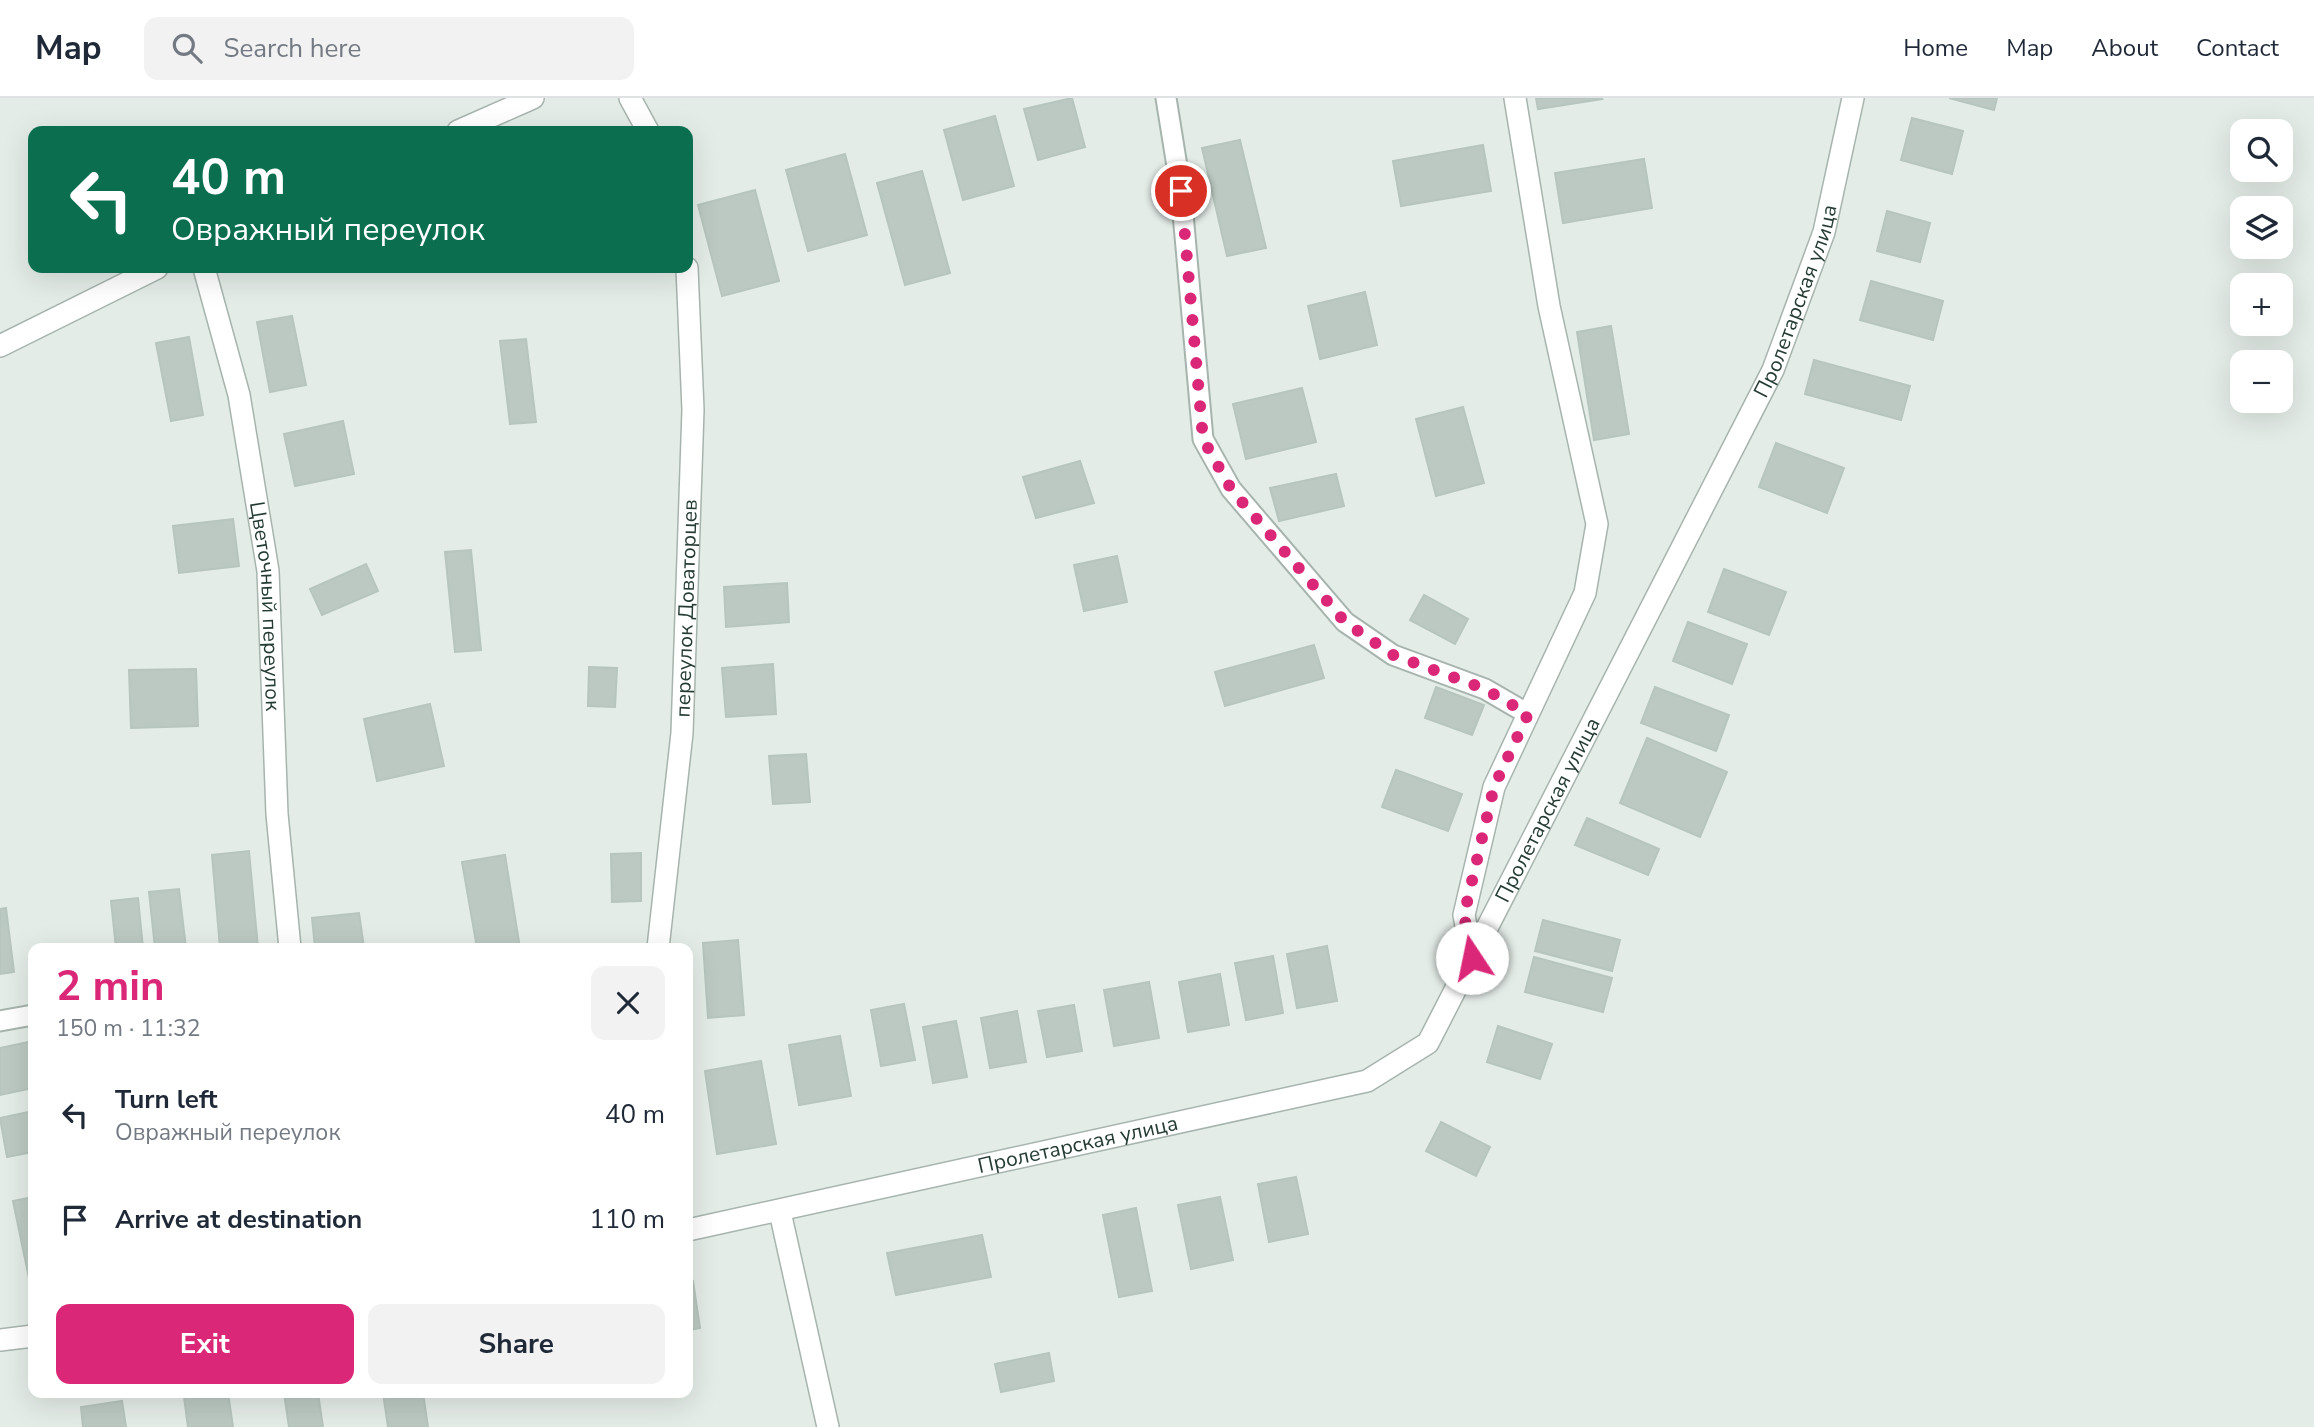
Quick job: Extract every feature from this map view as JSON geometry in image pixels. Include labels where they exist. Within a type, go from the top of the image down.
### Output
[{"type":"street","points":[[469,126],[533,98]]},
{"type":"street","points":[[630,98],[645,126]]},
{"type":"street","points":[[1472,958],[1464,915],[1494,787],[1585,593],[1597,524],[1549,306],[1515,98]]},
{"type":"street","name":"Пролетарская улица","points":[[693,1229],[1367,1081],[1428,1043],[1773,370],[1824,232],[1853,98]]},
{"type":"street","points":[[0,346],[147,273]]},
{"type":"street","name":"Цветочный переулок","points":[[205,273],[239,396],[268,571],[277,814],[290,943]]},
{"type":"street","name":"переулок Доваторцев","points":[[659,943],[682,733],[693,410],[687,273]]},
{"type":"street","points":[[780,1212],[828,1427]]},
{"type":"street","points":[[0,1340],[28,1337]]},
{"type":"lane","points":[[1166,98],[1181,191],[1203,439],[1231,489],[1345,622],[1393,655],[1485,689],[1528,714]]},
{"type":"lane","points":[[0,1021],[28,1016]]},
{"type":"building","points":[[1072,98],[1085,147],[1038,160],[1024,109]]},
{"type":"building","points":[[1536,98],[1601,98],[1602,99],[1538,109]]},
{"type":"building","points":[[1949,98],[1997,98],[1994,110]]},
{"type":"building","points":[[995,116],[1014,186],[963,200],[944,130]]},
{"type":"building","points":[[1912,118],[1963,131],[1952,174],[1901,160]]},
{"type":"building","points":[[1240,140],[1266,248],[1227,256],[1202,148]]},
{"type":"building","points":[[1483,145],[1491,191],[1401,206],[1393,161]]},
{"type":"building","points":[[845,154],[867,235],[808,251],[786,170]]},
{"type":"building","points":[[1644,159],[1652,208],[1563,223],[1555,173]]},
{"type":"building","points":[[922,171],[950,273],[905,285],[877,183]]},
{"type":"building","points":[[755,190],[779,281],[722,296],[698,205]]},
{"type":"building","points":[[1887,211],[1930,223],[1920,262],[1877,251]]},
{"type":"building","points":[[1871,281],[1943,301],[1933,340],[1860,320]]},
{"type":"building","points":[[1365,292],[1377,345],[1320,359],[1308,306]]},
{"type":"building","points":[[292,316],[306,385],[270,392],[257,322]]},
{"type":"building","points":[[1611,326],[1629,434],[1594,440],[1577,332]]},
{"type":"building","points":[[189,337],[203,415],[171,421],[156,343]]},
{"type":"building","points":[[526,339],[536,422],[510,424],[500,341]]},
{"type":"building","points":[[1814,360],[1910,386],[1901,420],[1805,394]]},
{"type":"building","points":[[1302,388],[1316,442],[1246,459],[1233,404]]},
{"type":"building","points":[[1463,407],[1484,483],[1436,496],[1416,419]]},
{"type":"building","points":[[343,421],[354,474],[295,486],[284,434]]},
{"type":"building","points":[[1776,443],[1844,468],[1827,513],[1759,487]]},
{"type":"building","points":[[1080,461],[1094,503],[1036,518],[1023,477]]},
{"type":"building","points":[[1336,474],[1344,506],[1279,521],[1270,488]]},
{"type":"building","points":[[233,519],[239,566],[179,573],[173,526]]},
{"type":"building","points":[[471,550],[481,650],[455,652],[445,552]]},
{"type":"building","points":[[1117,556],[1127,602],[1084,611],[1074,565]]},
{"type":"building","points":[[366,564],[378,591],[322,615],[310,589]]},
{"type":"building","points":[[1724,569],[1786,592],[1769,635],[1708,612]]},
{"type":"building","points":[[787,583],[789,622],[726,627],[724,587]]},
{"type":"building","points":[[1424,595],[1468,619],[1455,644],[1410,620]]},
{"type":"building","points":[[1688,622],[1747,644],[1732,684],[1673,661]]},
{"type":"building","points":[[1314,645],[1324,678],[1225,706],[1215,672]]},
{"type":"building","points":[[773,664],[776,714],[726,717],[722,668]]},
{"type":"building","points":[[589,667],[617,668],[615,707],[588,706]]},
{"type":"building","points":[[196,669],[198,726],[131,728],[129,670]]},
{"type":"building","points":[[1436,687],[1484,705],[1472,735],[1425,718]]},
{"type":"building","points":[[1655,687],[1729,715],[1716,751],[1641,723]]},
{"type":"building","points":[[430,704],[444,766],[377,781],[364,719]]},
{"type":"building","points":[[1647,738],[1727,772],[1700,837],[1620,803]]},
{"type":"building","points":[[806,754],[810,802],[773,804],[769,756]]},
{"type":"building","points":[[1396,770],[1462,794],[1448,831],[1382,807]]},
{"type":"building","points":[[1587,818],[1659,849],[1648,875],[1575,845]]},
{"type":"building","points":[[249,851],[258,943],[220,943],[212,855]]},
{"type":"building","points":[[641,853],[641,901],[612,902],[611,854]]},
{"type":"building","points":[[505,855],[519,943],[476,943],[462,862]]},
{"type":"building","points":[[179,889],[185,943],[154,943],[149,892]]},
{"type":"building","points":[[138,898],[142,943],[115,943],[111,901]]},
{"type":"building","points":[[6,908],[14,972],[0,974],[0,909]]},
{"type":"building","points":[[359,913],[363,943],[314,943],[312,918]]},
{"type":"building","points":[[1543,920],[1620,940],[1612,971],[1535,951]]},
{"type":"building","points":[[738,940],[744,1015],[708,1018],[703,943]]},
{"type":"building","points":[[1327,946],[1337,1001],[1297,1008],[1287,954]]},
{"type":"building","points":[[1273,956],[1283,1013],[1246,1020],[1235,963]]},
{"type":"building","points":[[1534,957],[1612,978],[1603,1012],[1525,992]]},
{"type":"building","points":[[1220,974],[1229,1025],[1188,1032],[1179,982]]},
{"type":"building","points":[[1149,982],[1159,1038],[1114,1046],[1104,990]]},
{"type":"building","points":[[904,1004],[915,1060],[881,1066],[871,1010]]},
{"type":"building","points":[[1074,1005],[1082,1051],[1047,1057],[1038,1011]]},
{"type":"building","points":[[1017,1011],[1026,1062],[990,1068],[981,1018]]},
{"type":"building","points":[[956,1021],[967,1077],[933,1083],[923,1027]]},
{"type":"building","points":[[1498,1026],[1552,1044],[1540,1079],[1487,1062]]},
{"type":"building","points":[[840,1036],[851,1096],[799,1105],[789,1045]]},
{"type":"building","points":[[28,1042],[28,1089],[0,1095],[0,1048]]},
{"type":"building","points":[[761,1061],[776,1144],[717,1154],[705,1071]]},
{"type":"building","points":[[28,1112],[28,1153],[7,1157],[0,1118]]},
{"type":"building","points":[[1441,1122],[1490,1147],[1476,1176],[1426,1151]]},
{"type":"building","points":[[1296,1177],[1308,1234],[1269,1242],[1258,1184]]},
{"type":"building","points":[[1220,1197],[1233,1260],[1191,1269],[1178,1205]]},
{"type":"building","points":[[28,1198],[28,1273],[13,1201]]},
{"type":"building","points":[[1136,1208],[1152,1291],[1119,1297],[1103,1215]]},
{"type":"building","points":[[982,1235],[991,1277],[896,1295],[887,1253]]},
{"type":"building","points":[[693,1281],[700,1328],[693,1329]]},
{"type":"building","points":[[1049,1353],[1054,1381],[1001,1392],[995,1364]]},
{"type":"building","points":[[184,1398],[229,1398],[233,1427],[188,1427]]},
{"type":"building","points":[[285,1398],[319,1398],[323,1427],[289,1427]]},
{"type":"building","points":[[384,1398],[424,1398],[428,1427],[388,1427]]},
{"type":"building","points":[[122,1401],[126,1427],[83,1427],[81,1407]]},
{"type":"route","points":[[1181,191],[1203,439],[1231,489],[1345,622],[1393,655],[1485,689],[1528,714],[1494,787],[1464,915],[1472,958]]}]
